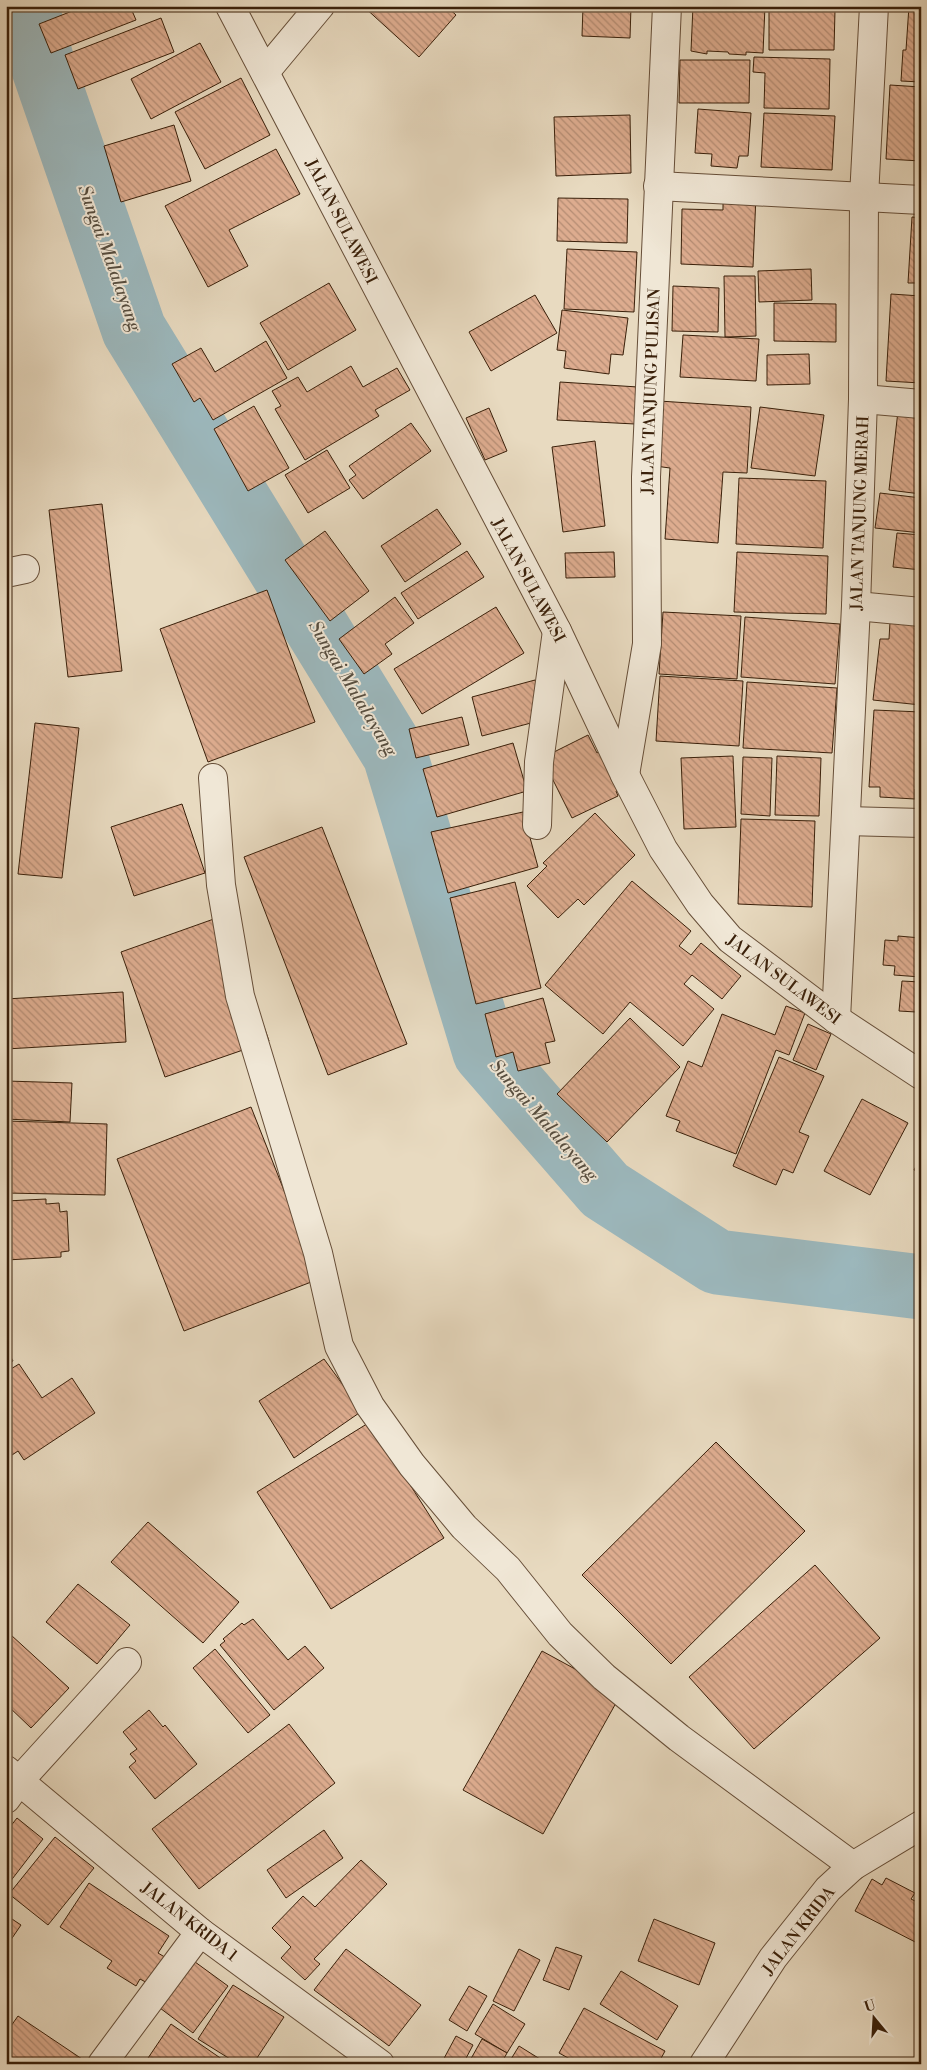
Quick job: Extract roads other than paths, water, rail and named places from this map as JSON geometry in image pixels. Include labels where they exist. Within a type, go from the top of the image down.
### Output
[{"type":"street","name":"JALAN SULAWESI","points":[[230,6],[266,72],[462,453],[557,631],[624,775],[662,848],[700,904],[730,939],[836,1019],[921,1075]]},
{"type":"street","points":[[266,72],[320,6]]},
{"type":"street","name":"JALAN TANJUNG PULISAN","points":[[624,775],[647,644],[646,477],[667,6]]},
{"type":"street","name":"JALAN TANJUNG MERAH","points":[[836,1019],[856,606],[863,399],[864,197],[874,6]]},
{"type":"street","points":[[658,186],[921,200]]},
{"type":"street","points":[[863,399],[921,404]]},
{"type":"street","points":[[856,606],[921,612]]},
{"type":"street","points":[[537,825],[539,762],[557,631]]},
{"type":"street","points":[[213,778],[221,885],[240,996],[318,1253],[339,1346],[370,1406],[412,1465],[464,1527],[508,1569],[560,1634],[604,1677],[679,1738],[854,1866]]},
{"type":"street","points":[[846,821],[921,823]]},
{"type":"street","points":[[11,1783],[127,1662]]},
{"type":"street","name":"JALAN KRIDA 1","points":[[11,1783],[200,1932],[380,2064]]},
{"type":"street","name":"JALAN KRIDA","points":[[704,2064],[773,1958],[828,1888],[854,1866],[921,1825]]},
{"type":"street","points":[[102,2064],[200,1932]]},
{"type":"waterway","name":"Sungai Malalayang","points":[[26,6],[44,69],[134,330],[395,755],[485,1052],[605,1190],[717,1262],[921,1287]]}]
